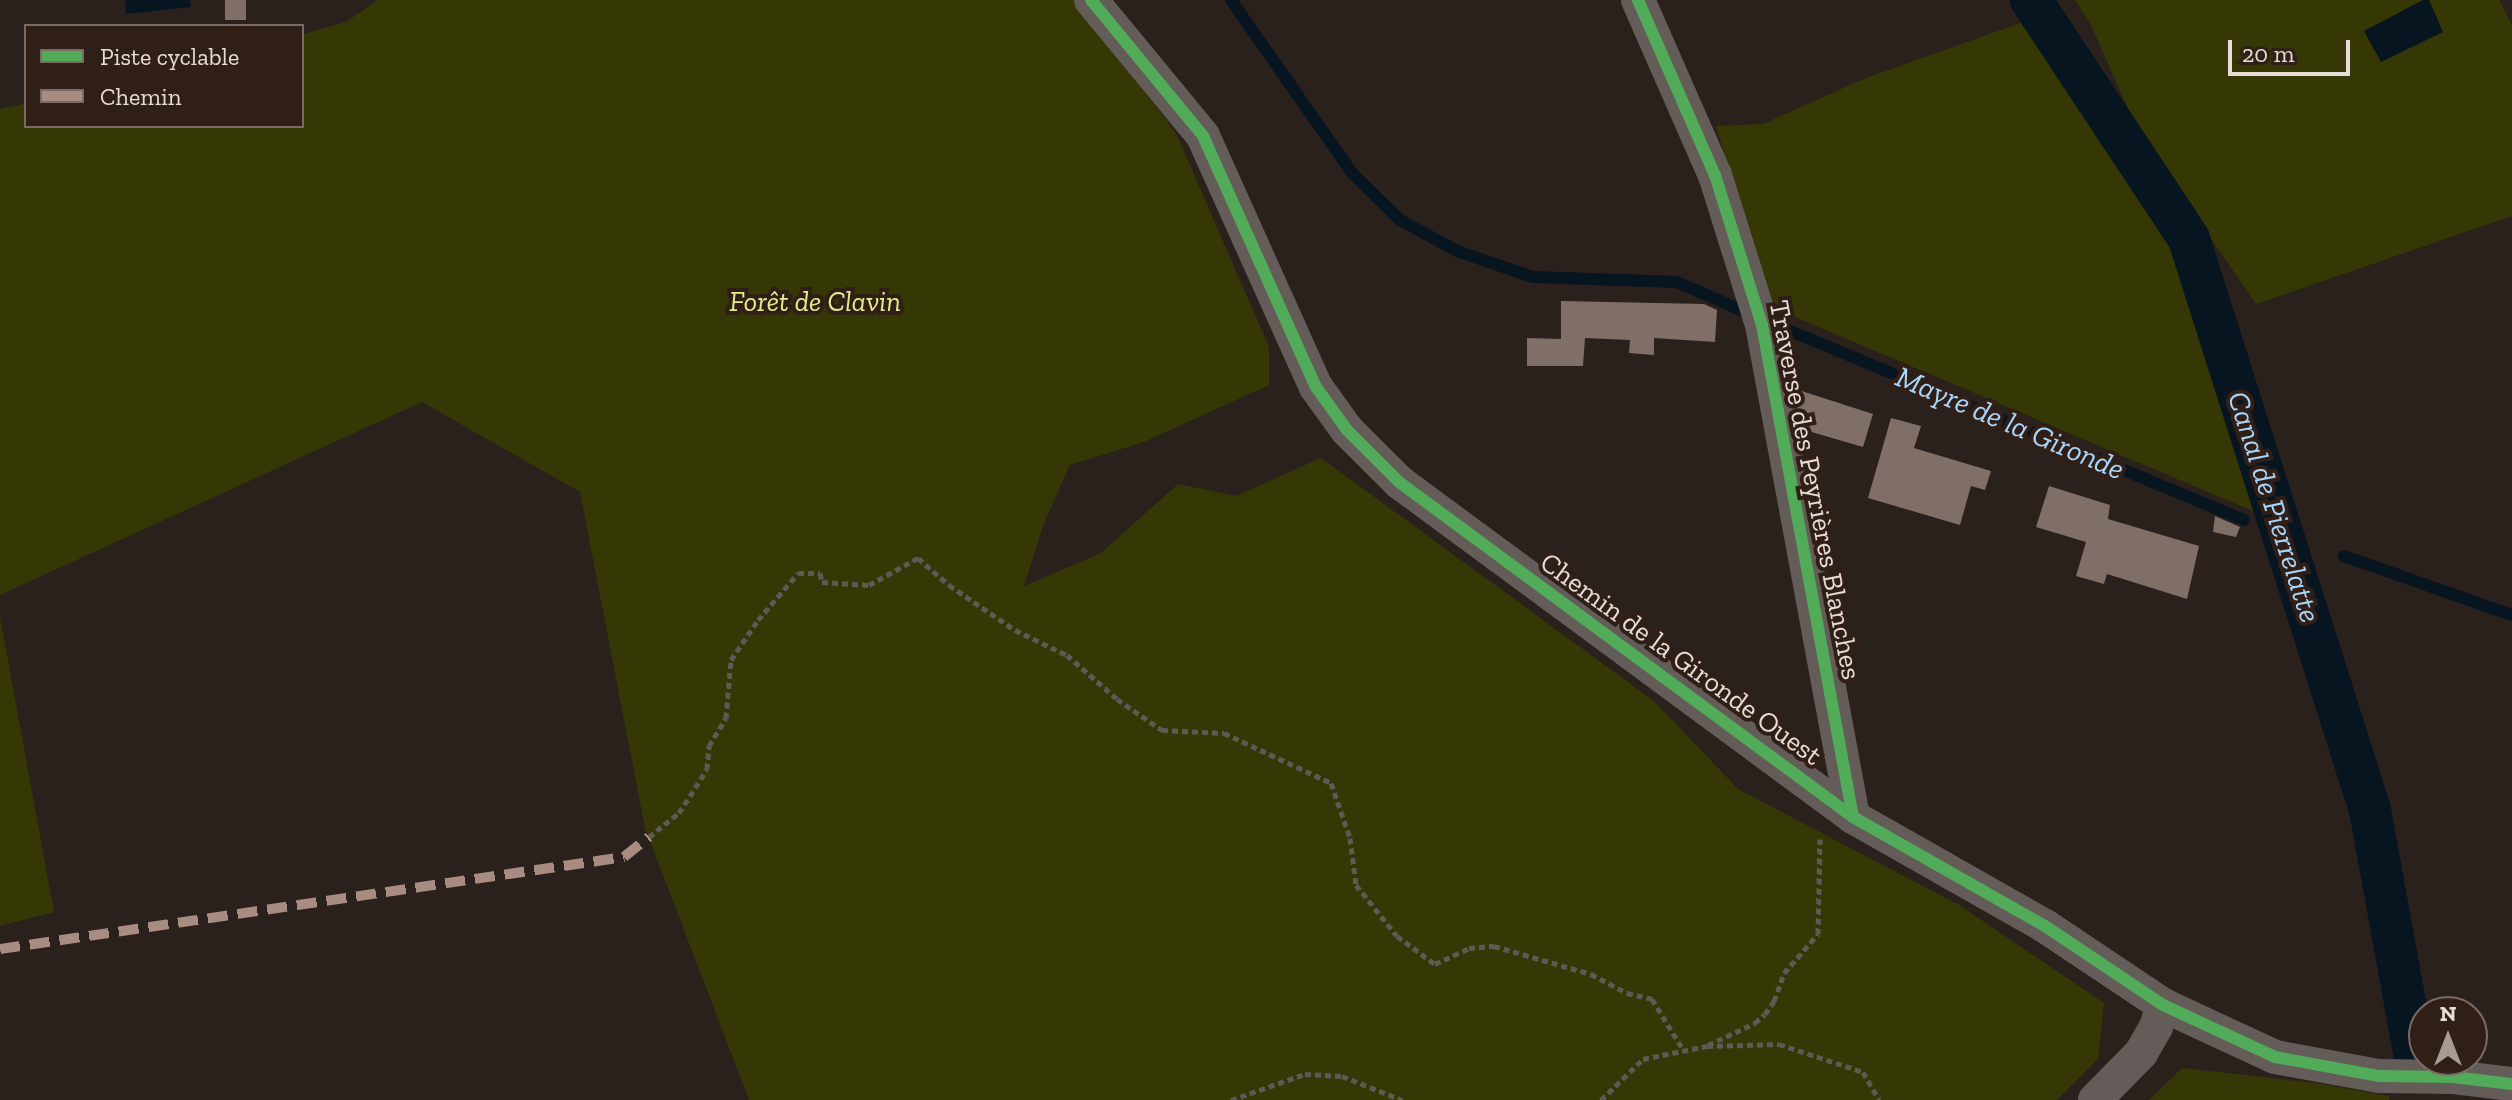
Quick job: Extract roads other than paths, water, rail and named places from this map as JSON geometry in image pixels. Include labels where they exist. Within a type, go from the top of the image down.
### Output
[{"type":"street","name":"Chemin de la Gironde Ouest","points":[[1091,0],[1203,136],[1316,387],[1347,430],[1399,482],[1853,817],[2045,926],[2163,1005],[2275,1057],[2379,1076],[2453,1077],[2512,1084]]},
{"type":"street","name":"Traverse des Peyrières Blanches","points":[[1638,0],[1715,175],[1762,325],[1853,817]]},
{"type":"street","points":[[2095,1100],[2141,1053],[2156,1027],[2163,1005]]},
{"type":"water","points":[[125,0],[190,0],[191,7],[126,14]]},
{"type":"water","points":[[2423,0],[2429,0],[2443,32],[2381,62],[2364,31]]},
{"type":"waterway","name":"Mayre de la Gironde","points":[[1231,0],[1352,173],[1400,220],[1457,251],[1533,277],[1677,282],[1745,312]]},
{"type":"waterway","name":"Canal de Pierrelatte","points":[[2031,0],[2189,239],[2370,810],[2408,1019]]},
{"type":"waterway","name":"Mayre de la Gironde","points":[[1776,325],[2244,520]]},
{"type":"waterway","name":"Mayre de la Gironde","points":[[2344,556],[2512,615]]},
{"type":"park label","name":"Forêt de Clavin","points":[[815,302]]}]
